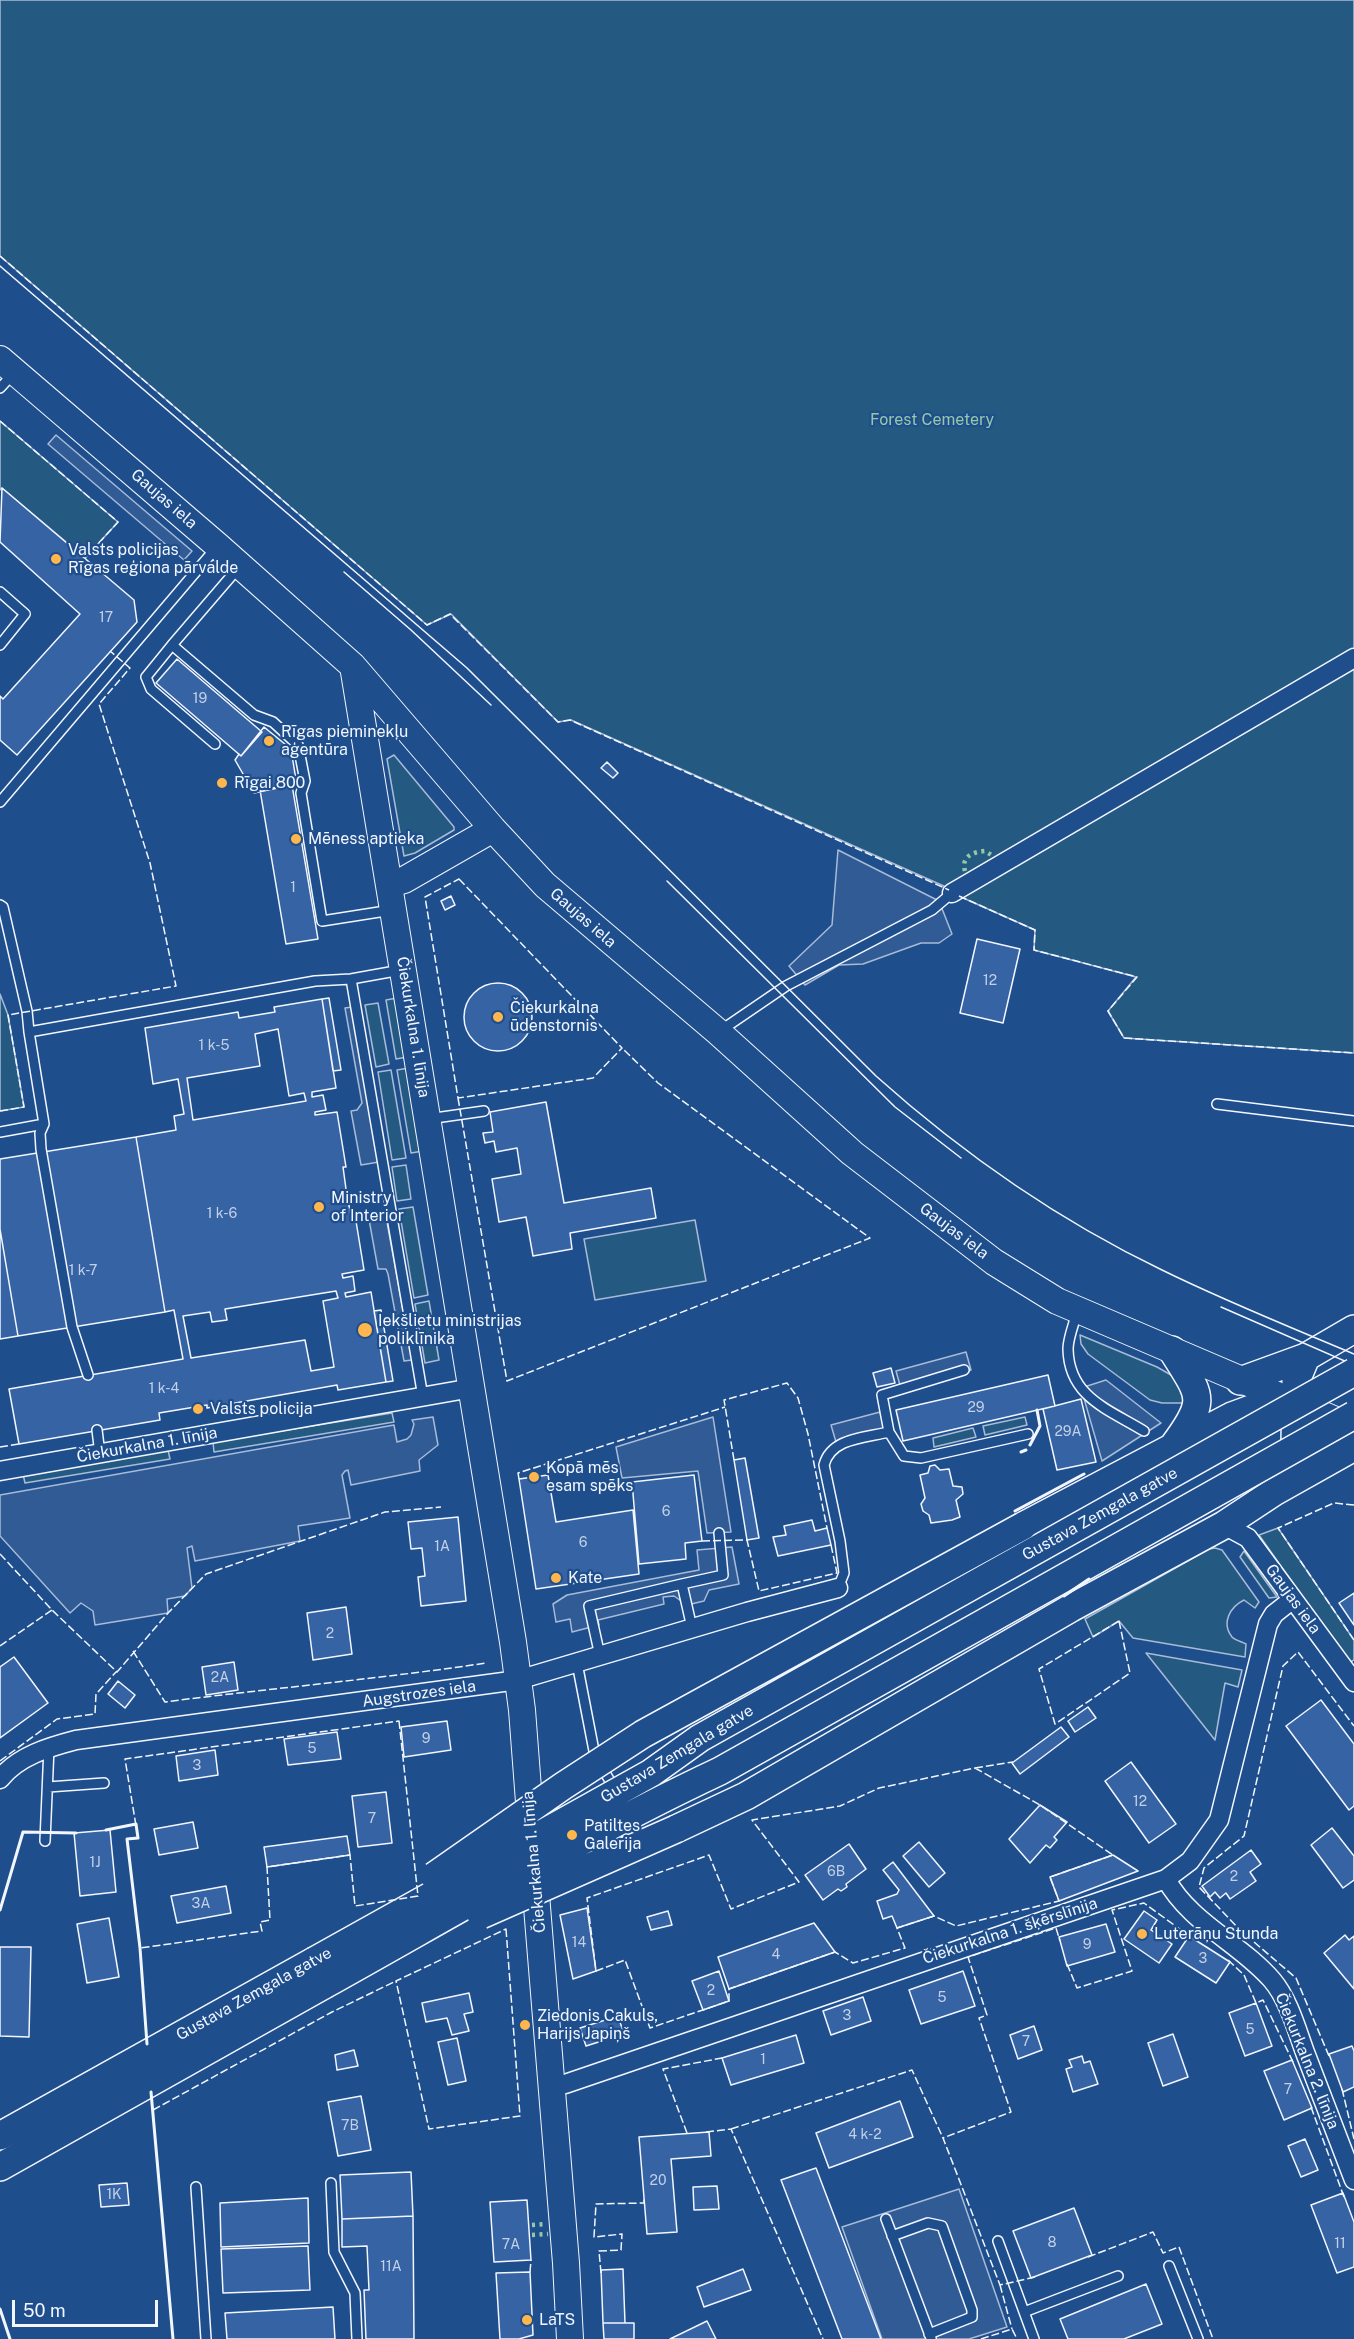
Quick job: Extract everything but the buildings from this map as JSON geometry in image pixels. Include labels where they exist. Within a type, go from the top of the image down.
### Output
[{"type":"main road","points":[[1240,1381],[1306,1357],[1354,1329]]},
{"type":"main road","points":[[1172,1350],[1196,1389],[1197,1408],[1193,1419],[1174,1445]]},
{"type":"main road","points":[[1274,1492],[1293,1458],[1297,1431],[1294,1404],[1296,1381],[1306,1357]]},
{"type":"main road","name":"Gustava Zemgala gatve","points":[[0,2167],[651,1773],[700,1738],[1354,1372]]},
{"type":"main road","points":[[319,1973],[563,1786],[643,1734],[1174,1445],[1232,1416],[1259,1406],[1294,1404]]},
{"type":"main road","name":"Gustava Zemgala gatve","points":[[0,2136],[319,1973],[563,1852],[664,1797],[720,1771],[1354,1416]]},
{"type":"main road","points":[[319,1973],[746,1796],[1071,1608],[1224,1525],[1274,1492],[1354,1447]]},
{"type":"street","name":"Gaujas iela","points":[[5,373],[218,546],[353,666],[493,829],[545,885],[718,1032],[852,1153],[1022,1281],[1077,1310],[1354,1428]]},
{"type":"street","points":[[952,893],[1354,658]]},
{"type":"street","name":"Čiekurkalna 1. līnija","points":[[353,666],[395,909],[518,1680],[553,2085],[570,2339]]},
{"type":"street","points":[[390,884],[404,880],[493,829]]},
{"type":"street","name":"Čiekurkalna 1. līnija","points":[[0,1471],[472,1388]]},
{"type":"street","name":"Gaujas iela","points":[[1224,1525],[1248,1538],[1354,1682]]},
{"type":"street","name":"Augstrozes iela","points":[[0,1779],[6,1772],[49,1747],[76,1740],[518,1680],[692,1628],[838,1588]]},
{"type":"street","name":"Čiekurkalna 1. šķērslīnija","points":[[553,2085],[565,2084],[1166,1879],[1190,1861],[1219,1820],[1268,1624],[1274,1614],[1293,1599]]},
{"type":"street","name":"Čiekurkalna 2. līnija","points":[[1166,1879],[1186,1908],[1251,1958],[1274,1982],[1290,2013],[1354,2180]]},
{"type":"lane","points":[[0,802],[218,546]]},
{"type":"lane","points":[[215,744],[151,689],[146,677],[241,566]]},
{"type":"lane","points":[[0,592],[25,614],[0,645]]},
{"type":"lane","points":[[172,645],[254,715],[273,722],[298,745],[304,781],[301,793],[322,921],[395,909]]},
{"type":"lane","points":[[718,1032],[786,986],[933,910],[952,893]]},
{"type":"lane","points":[[0,904],[3,907],[24,1000],[44,1124],[40,1133],[41,1149],[70,1316],[88,1375]]},
{"type":"lane","points":[[29,1032],[315,981],[351,979],[404,969]]},
{"type":"lane","points":[[351,979],[423,1397]]},
{"type":"lane","points":[[1217,1104],[1354,1121]]},
{"type":"lane","points":[[428,1119],[484,1111]]},
{"type":"lane","points":[[0,1132],[44,1124]]},
{"type":"lane","points":[[1077,1310],[1068,1347],[1071,1372],[1087,1396],[1144,1431]]},
{"type":"lane","points":[[964,1370],[882,1395],[889,1432],[904,1456],[921,1458],[1028,1434]]},
{"type":"lane","points":[[96,1430],[100,1454]]},
{"type":"lane","points":[[838,1588],[844,1573],[840,1541],[824,1466],[827,1454],[837,1445],[889,1432]]},
{"type":"lane","points":[[600,1656],[589,1606],[723,1575],[719,1533]]},
{"type":"lane","points":[[682,1584],[692,1628]]},
{"type":"lane","points":[[577,1663],[595,1756],[635,1825]]},
{"type":"lane","points":[[45,1841],[49,1747]]},
{"type":"lane","points":[[48,1787],[104,1784]]},
{"type":"lane","points":[[641,1834],[653,1854]]},
{"type":"lane","points":[[331,2183],[334,2252],[355,2293],[357,2339]]},
{"type":"lane","points":[[196,2187],[206,2339]]},
{"type":"lane","points":[[886,2220],[892,2236],[930,2337],[972,2317],[972,2310],[942,2226],[928,2223],[892,2236]]},
{"type":"lane","points":[[998,2241],[1034,2339]]},
{"type":"lane","points":[[1169,2266],[1198,2339]]},
{"type":"lane","points":[[1024,2312],[1118,2276]]},
{"type":"green space","name":"Forest Cemetery","points":[[0,0],[1354,0],[1354,1053],[1124,1038],[1108,1011],[1136,977],[1034,950],[1035,930],[952,893],[946,887],[571,720],[558,722],[451,614],[427,625],[0,256]]},
{"type":"green space","points":[[0,421],[118,522],[85,558],[2,488],[0,490]]},
{"type":"green space","points":[[394,755],[454,827],[454,830],[415,853],[404,856],[387,759]]},
{"type":"green space","points":[[0,994],[8,1015],[24,1107],[0,1111]]},
{"type":"green space","points":[[397,998],[407,1057],[396,1059],[386,1000]]},
{"type":"green space","points":[[378,1003],[389,1064],[376,1067],[365,1005]]},
{"type":"green space","points":[[409,1068],[423,1151],[411,1153],[397,1070]]},
{"type":"green space","points":[[391,1070],[406,1158],[392,1160],[378,1072]]},
{"type":"green space","points":[[406,1165],[411,1199],[397,1201],[392,1167]]},
{"type":"green space","points":[[413,1207],[428,1295],[414,1298],[399,1209]]},
{"type":"green space","points":[[695,1220],[706,1281],[595,1300],[584,1239]]},
{"type":"green space","points":[[429,1301],[439,1360],[425,1363],[415,1304]]},
{"type":"green space","points":[[1080,1335],[1157,1367],[1178,1379],[1188,1403],[1162,1403],[1150,1400],[1088,1354],[1081,1344]]},
{"type":"green space","points":[[392,1413],[394,1422],[214,1452],[213,1442]]},
{"type":"green space","points":[[1025,1417],[1027,1425],[985,1435],[983,1426]]},
{"type":"green space","points":[[973,1428],[976,1437],[934,1447],[933,1438]]},
{"type":"green space","points":[[168,1450],[170,1459],[25,1483],[23,1474]]},
{"type":"green space","points":[[1278,1528],[1354,1640],[1354,1660],[1349,1663],[1259,1535]]},
{"type":"green space","points":[[1209,1549],[1222,1550],[1259,1602],[1255,1608],[1244,1600],[1231,1611],[1227,1621],[1232,1637],[1246,1644],[1245,1657],[1133,1638],[1119,1621],[1093,1637],[1085,1619]]},
{"type":"green space","points":[[1244,1551],[1277,1597],[1269,1598],[1240,1557]]},
{"type":"green space","points":[[1146,1653],[1242,1670],[1238,1687],[1225,1683],[1215,1740]]},
{"type":"shaded area","points":[[56,435],[192,551],[184,560],[48,444]]},
{"type":"shaded area","points":[[838,850],[939,901],[952,934],[939,943],[921,943],[863,964],[839,965],[805,985],[789,966],[832,925]]},
{"type":"shaded area","points":[[352,1007],[379,1162],[361,1165],[351,1111],[357,1110],[362,1103],[345,1008]]},
{"type":"shaded area","points":[[385,1211],[412,1360],[404,1361],[388,1274],[386,1269],[378,1269],[368,1214]]},
{"type":"shaded area","points":[[966,1352],[971,1370],[901,1389],[896,1371]]},
{"type":"shaded area","points":[[1106,1380],[1161,1423],[1102,1461],[1081,1388]]},
{"type":"shaded area","points":[[880,1412],[885,1429],[836,1442],[831,1425]]},
{"type":"shaded area","points":[[433,1417],[438,1445],[419,1460],[420,1471],[351,1485],[348,1470],[345,1471],[342,1475],[350,1518],[298,1526],[300,1541],[195,1561],[192,1546],[187,1548],[192,1588],[185,1596],[167,1599],[168,1613],[95,1625],[93,1611],[81,1603],[70,1613],[0,1536],[0,1495],[394,1425],[397,1442],[411,1435],[414,1424],[412,1420]]},
{"type":"shaded area","points":[[713,1417],[731,1532],[707,1533],[698,1471],[622,1478],[616,1447]]},
{"type":"shaded area","points":[[732,1547],[739,1584],[709,1590],[704,1601],[687,1605],[674,1596],[663,1597],[664,1604],[598,1620],[599,1625],[572,1632],[570,1619],[556,1622],[553,1604],[567,1595],[699,1570],[697,1550]]},
{"type":"shaded area","points":[[959,2189],[1007,2327],[969,2339],[882,2339],[842,2227]]},
{"type":"tram line","points":[[0,266],[467,668],[876,1076],[942,1132],[1048,1207],[1123,1250],[1258,1314],[1354,1354]]},
{"type":"tram line","points":[[344,572],[411,630],[491,705]]},
{"type":"tram line","points":[[667,881],[895,1107],[961,1158]]},
{"type":"tram line","points":[[1221,1307],[1354,1365]]},
{"type":"hedge","points":[[965,871],[966,859],[972,854],[985,851],[993,856]]},
{"type":"hedge","points":[[532,2225],[547,2224]]},
{"type":"hedge","points":[[532,2235],[548,2234]]},
{"type":"fence","points":[[0,256],[427,625],[450,614],[558,722],[570,720],[949,890]]},
{"type":"fence","points":[[0,421],[118,522],[85,558]]},
{"type":"fence","points":[[0,1111],[24,1107],[8,1015],[176,986],[150,863],[99,704],[130,668],[110,651]]},
{"type":"fence","points":[[459,879],[622,1048],[593,1078],[458,1098],[425,897],[459,879]]},
{"type":"fence","points":[[959,896],[1035,930],[1034,950],[1137,977],[1108,1011],[1124,1038],[1354,1053]]},
{"type":"fence","points":[[458,1098],[507,1381],[870,1238],[658,1083],[622,1048]]},
{"type":"fence","points":[[734,1460],[724,1400],[787,1383],[798,1398],[808,1434],[827,1528]]},
{"type":"fence","points":[[519,1479],[518,1473],[725,1407]]},
{"type":"fence","points":[[0,1447],[19,1444]]},
{"type":"fence","points":[[1354,1505],[1334,1503],[1278,1528],[1354,1640]]},
{"type":"fence","points":[[0,1554],[52,1610],[117,1672],[168,1613],[206,1574],[385,1512],[441,1507]]},
{"type":"fence","points":[[702,1541],[747,1540],[759,1591],[837,1573],[831,1545]]},
{"type":"fence","points":[[0,1646],[52,1610],[54,1612]]},
{"type":"fence","points":[[1119,1621],[1130,1673],[1055,1724],[1039,1669],[1119,1621]]},
{"type":"fence","points":[[133,1651],[165,1702],[486,1663]]},
{"type":"fence","points":[[1329,2056],[1296,1978],[1240,1930],[1199,1887],[1204,1868],[1244,1836],[1283,1666],[1298,1652],[1354,1726]]},
{"type":"fence","points":[[0,1761],[57,1719],[95,1714],[96,1694],[116,1672]]},
{"type":"fence","points":[[399,1721],[418,1896],[355,1906],[350,1855],[267,1867],[270,1920],[260,1922],[262,1931],[140,1948],[127,1839],[138,1838],[125,1759],[399,1721]]},
{"type":"fence","points":[[975,1768],[1013,1762]]},
{"type":"fence","points":[[975,1768],[1040,1805],[1113,1855],[1050,1877],[1059,1901],[956,1926],[934,1916],[897,1928],[905,1948],[853,1963],[835,1952],[729,1989],[729,2001],[650,2028],[625,1960],[596,1971],[587,1898],[709,1855],[731,1909],[799,1882],[752,1820],[840,1806],[879,1788],[975,1768]]},
{"type":"fence","points":[[1067,1964],[1077,1988],[1132,1971],[1112,1910],[1144,1903],[1192,1938]]},
{"type":"fence","points":[[1035,2277],[1000,2285],[943,2138],[1011,2112],[979,2018],[987,2015],[968,1957],[1056,1928],[1060,1941]]},
{"type":"fence","points":[[506,1929],[520,2116],[429,2129],[396,1981],[506,1929]]},
{"type":"fence","points":[[1228,1960],[1244,1975],[1256,2003],[1263,2000],[1293,2062]]},
{"type":"fence","points":[[153,2110],[332,2012],[396,1981]]},
{"type":"fence","points":[[687,2133],[663,2069],[722,2058]]},
{"type":"fence","points":[[731,2129],[912,2070],[943,2138]]},
{"type":"fence","points":[[1342,2089],[1354,2139]]},
{"type":"fence","points":[[1311,2107],[1344,2197]]},
{"type":"fence","points":[[706,2132],[731,2129],[823,2339]]},
{"type":"fence","points":[[601,2273],[599,2251],[621,2250],[622,2234],[594,2237],[596,2204],[644,2203],[644,2199]]},
{"type":"fence","points":[[1088,2257],[1153,2232],[1163,2253],[1179,2247],[1213,2339]]},
{"type":"fence","points":[[530,2272],[531,2260]]},
{"type":"fence","points":[[1000,2285],[1012,2329]]},
{"type":"fence","points":[[981,2339],[1012,2329],[1017,2339]]},
{"type":"wall","points":[[1030,1445],[1040,1426],[1037,1410]]},
{"type":"wall","points":[[1021,1452],[1026,1450]]},
{"type":"wall","points":[[1015,1511],[1084,1474]]},
{"type":"wall","points":[[1064,1596],[1089,1579]]},
{"type":"wall","points":[[106,1830],[136,1824],[138,1838],[127,1839],[140,1948],[147,2044]]},
{"type":"wall","points":[[0,1910],[23,1832],[76,1833]]},
{"type":"wall","points":[[151,2092],[173,2339]]},
{"type":"wall","points":[[0,2309],[10,2339]]},
{"type":"place","name":"Valsts policijas Rīgas reģiona pārvalde","points":[[56,559]]},
{"type":"place","name":"Rīgas pieminekļu aģentūra","points":[[269,741]]},
{"type":"place","name":"Rīgai 800","points":[[222,783]]},
{"type":"place","name":"Mēness aptieka","points":[[296,839]]},
{"type":"place","name":"Čiekurkalna ūdenstornis","points":[[498,1017]]},
{"type":"place","name":"Ministry of Interior","points":[[319,1207]]},
{"type":"place","name":"Iekšlietu ministrijas poliklīnika","points":[[365,1330]]},
{"type":"place","name":"Valsts policija","points":[[198,1409]]},
{"type":"place","name":"Kopā mēs esam spēks","points":[[534,1477]]},
{"type":"place","name":"Kate","points":[[556,1578]]},
{"type":"place","name":"Patiltes Galerija","points":[[572,1835]]},
{"type":"place","name":"Luterāņu Stunda","points":[[1142,1934]]},
{"type":"place","name":"Ziedonis Cakuls, Harijs Japiņš","points":[[525,2025]]},
{"type":"place","name":"LaTS","points":[[527,2320]]}]
